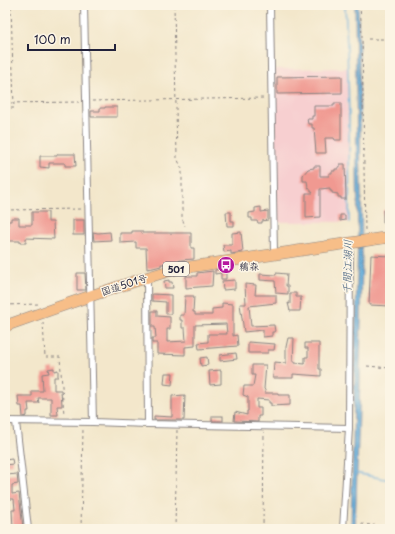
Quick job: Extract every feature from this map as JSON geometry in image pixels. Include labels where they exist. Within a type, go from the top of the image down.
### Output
[{"type":"highway","name":"国道501号","points":[[5,326],[91,295],[176,269],[390,237]]},
{"type":"street","points":[[84,5],[93,422]]},
{"type":"street","points":[[270,5],[274,254]]},
{"type":"street","points":[[343,529],[358,241]]},
{"type":"street","points":[[147,277],[148,424]]},
{"type":"street","points":[[5,421],[348,428]]},
{"type":"street","points":[[16,422],[28,529]]},
{"type":"path","points":[[5,108],[14,108],[11,5]]},
{"type":"path","points":[[174,5],[177,158],[182,170],[182,218],[185,226]]},
{"type":"path","points":[[358,241],[362,44],[360,5]]},
{"type":"path","points":[[368,39],[390,39]]},
{"type":"path","points":[[5,103],[272,98]]},
{"type":"path","points":[[5,210],[88,209]]},
{"type":"path","points":[[5,305],[42,304],[45,357],[60,357],[64,422]]},
{"type":"path","points":[[367,366],[390,368]]},
{"type":"path","points":[[81,529],[83,422]]},
{"type":"path","points":[[175,529],[177,425]]},
{"type":"path","points":[[263,529],[264,427]]},
{"type":"path","points":[[361,524],[390,526]]},
{"type":"shaded area","points":[[347,68],[349,222],[275,222],[274,69]]},
{"type":"water","points":[[355,5],[358,5],[362,252],[360,380],[355,529],[351,529],[358,236]]},
{"type":"building","points":[[342,76],[342,93],[277,94],[277,77]]},
{"type":"building","points":[[334,103],[341,103],[341,140],[325,138],[326,153],[316,153],[314,128],[312,128],[312,124],[308,124],[307,119],[312,119],[312,116],[314,116],[314,106],[334,106]]},
{"type":"building","points":[[117,107],[117,117],[91,117],[91,111],[100,111],[100,108]]},
{"type":"building","points":[[57,154],[75,154],[76,166],[65,166],[65,163],[49,163],[49,168],[40,167],[40,156],[57,156]]},
{"type":"building","points":[[340,164],[345,164],[346,199],[341,199],[341,197],[338,197],[338,194],[332,193],[330,188],[320,189],[320,217],[306,218],[306,193],[313,193],[308,187],[307,181],[303,181],[303,175],[308,169],[314,168],[314,166],[320,166],[320,176],[329,176],[329,173],[332,173],[332,171],[335,171],[335,169],[340,167]]},
{"type":"building","points":[[261,207],[261,212],[268,211],[268,220],[262,221],[262,223],[252,221],[252,218],[249,218],[249,213],[255,212],[255,208]]},
{"type":"building","points":[[383,210],[390,210],[390,224],[383,223]]},
{"type":"building","points":[[32,212],[48,212],[48,222],[53,222],[54,239],[26,238],[26,243],[20,243],[20,241],[7,241],[5,227],[8,227],[8,221],[11,221],[11,218],[19,218],[19,225],[32,225]]},
{"type":"building","points":[[226,212],[231,212],[231,221],[234,221],[234,226],[227,226]]},
{"type":"building","points":[[340,215],[345,215],[345,220],[340,221]]},
{"type":"building","points":[[73,220],[84,220],[84,235],[73,235]]},
{"type":"building","points":[[132,231],[142,231],[142,233],[191,233],[191,248],[194,248],[194,259],[161,264],[161,266],[147,269],[146,248],[136,248],[136,242],[120,243],[120,233],[132,233]]},
{"type":"building","points":[[93,232],[110,232],[111,240],[94,241]]},
{"type":"building","points":[[241,232],[243,252],[231,254],[231,251],[224,252],[223,245],[232,245],[232,233]]},
{"type":"building","points":[[371,255],[390,256],[390,306],[369,305]]},
{"type":"building","points":[[254,264],[254,269],[247,269],[247,266]]},
{"type":"building","points":[[223,269],[224,273],[226,273],[226,279],[221,279],[221,273],[215,274],[215,270]]},
{"type":"building","points":[[213,271],[212,286],[186,288],[186,276],[197,276],[197,273]]},
{"type":"building","points":[[77,273],[85,273],[86,290],[77,290]]},
{"type":"building","points":[[276,273],[287,274],[286,286],[288,286],[288,294],[276,293],[275,281],[260,280],[260,274],[276,275]]},
{"type":"building","points":[[169,280],[169,282],[172,282],[173,288],[165,288],[164,281]]},
{"type":"building","points":[[235,280],[235,289],[223,290],[222,281]]},
{"type":"building","points":[[245,284],[256,285],[255,295],[276,295],[276,303],[249,306],[251,326],[274,325],[275,332],[272,332],[272,336],[263,337],[263,330],[244,332],[240,304],[246,304]]},
{"type":"building","points":[[290,293],[296,293],[296,297],[301,297],[300,311],[290,311],[288,303],[290,304]]},
{"type":"building","points":[[152,294],[171,295],[171,314],[166,314],[166,302],[152,301]]},
{"type":"building","points":[[185,296],[194,296],[193,312],[195,312],[195,315],[212,315],[212,309],[222,308],[222,303],[233,304],[233,336],[237,335],[238,346],[199,349],[198,343],[208,342],[208,334],[227,334],[226,324],[195,325],[195,346],[185,347],[185,355],[157,354],[157,343],[152,343],[152,338],[156,338],[155,327],[152,327],[152,311],[157,311],[157,316],[170,317],[170,329],[167,329],[167,342],[186,341],[185,328],[182,328],[182,320],[180,320],[180,315],[184,315]]},
{"type":"building","points":[[288,338],[294,338],[293,362],[295,363],[305,364],[305,357],[308,357],[308,348],[305,348],[305,343],[319,343],[319,369],[321,369],[321,376],[293,374],[293,378],[273,378],[274,362],[286,363],[286,347]]},
{"type":"building","points":[[248,342],[275,344],[274,350],[268,350],[268,353],[248,353]]},
{"type":"building","points":[[236,353],[237,359],[220,361],[220,355]]},
{"type":"building","points":[[207,357],[208,365],[201,366],[200,358]]},
{"type":"building","points":[[252,365],[266,365],[265,393],[290,395],[290,405],[271,406],[269,400],[257,399],[257,408],[261,408],[261,416],[258,416],[258,422],[234,421],[235,412],[247,415],[248,397],[243,395],[244,386],[253,386],[255,375],[252,375]]},
{"type":"building","points":[[54,368],[54,371],[58,370],[58,377],[54,377],[54,390],[61,390],[62,406],[57,406],[58,415],[51,415],[51,398],[38,398],[39,403],[28,403],[29,411],[27,411],[27,416],[23,417],[22,406],[19,406],[18,396],[32,396],[32,391],[43,391],[42,374],[49,373],[48,369]]},
{"type":"building","points":[[221,370],[221,384],[210,385],[209,371]]},
{"type":"building","points":[[165,373],[173,373],[172,385],[164,384]]},
{"type":"building","points":[[185,395],[184,420],[154,420],[154,416],[172,417],[172,396]]},
{"type":"building","points":[[212,416],[223,416],[223,421],[212,421]]},
{"type":"building","points":[[12,459],[13,464],[5,465],[5,460]]},
{"type":"building","points":[[17,474],[18,484],[12,485],[12,494],[19,493],[23,528],[13,529],[12,510],[15,510],[14,499],[6,499],[5,489],[7,489],[7,475]]},
{"type":"waterway","points":[[345,5],[349,114],[349,222]]},
{"type":"waterway","points":[[355,473],[390,480]]},
{"type":"place","name":"鵜森","points":[[226,265]]},
{"type":"water label","name":"千間江湖川","points":[[347,267]]}]
